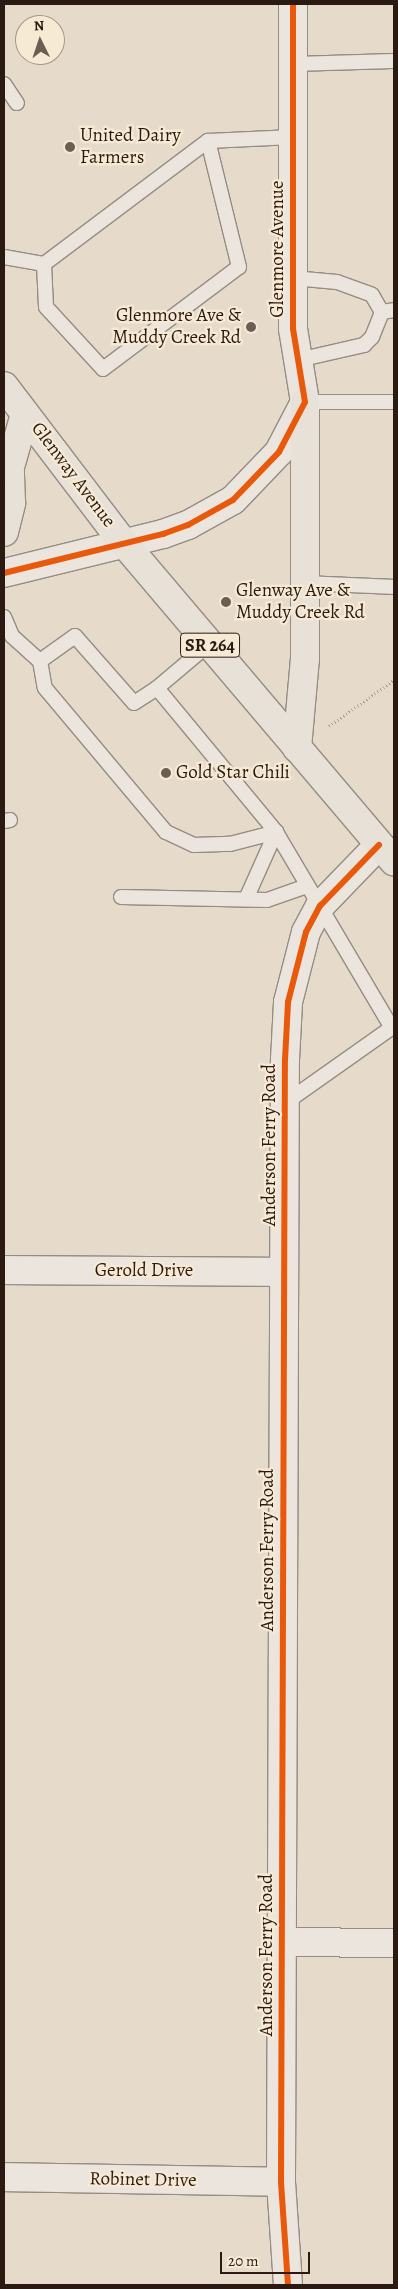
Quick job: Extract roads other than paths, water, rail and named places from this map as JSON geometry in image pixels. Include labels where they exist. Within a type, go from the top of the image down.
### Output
[{"type":"main road","name":"Glenway Avenue","points":[[4,386],[123,542],[387,853]]},
{"type":"main road","points":[[297,748],[305,659],[305,402]]},
{"type":"main road","points":[[4,532],[11,503],[10,466],[25,414]]},
{"type":"street","name":"Glenmore Avenue","points":[[293,4],[293,329],[305,402]]},
{"type":"street","points":[[4,573],[188,525],[233,500],[279,452],[305,402]]},
{"type":"street","name":"Anderson Ferry Road","points":[[288,2285],[281,2182],[285,1103],[288,1002],[313,896],[387,853]]},
{"type":"street","name":"Gerold Drive","points":[[4,1270],[284,1272]]},
{"type":"street","points":[[282,1942],[394,1943]]},
{"type":"street","name":"Robinet Drive","points":[[4,2177],[281,2182]]},
{"type":"lane","points":[[293,64],[394,61]]},
{"type":"lane","points":[[4,84],[17,103]]},
{"type":"lane","points":[[4,257],[44,264],[208,141],[293,138]]},
{"type":"lane","points":[[44,264],[46,307],[104,369],[239,267],[208,141]]},
{"type":"lane","points":[[293,278],[337,282],[359,289],[372,295],[388,311],[372,338],[364,345],[298,360]]},
{"type":"lane","points":[[305,402],[394,402]]},
{"type":"lane","points":[[305,583],[394,587]]},
{"type":"lane","points":[[4,617],[12,636],[40,661],[45,688],[166,832],[194,845],[230,844],[276,832]]},
{"type":"lane","points":[[40,661],[75,636],[134,703],[157,688],[209,644]]},
{"type":"lane","points":[[157,688],[276,832],[393,1027],[285,1103]]},
{"type":"lane","points":[[246,899],[276,832]]},
{"type":"lane","points":[[121,897],[267,900],[313,896]]},
{"type":"place","name":"United Dairy Farmers","points":[[70,147]]},
{"type":"place","name":"Glenmore Ave & Muddy Creek Rd","points":[[251,327]]},
{"type":"place","name":"Glenway Ave & Muddy Creek Rd","points":[[226,602]]},
{"type":"place","name":"Gold Star Chili","points":[[166,773]]}]
